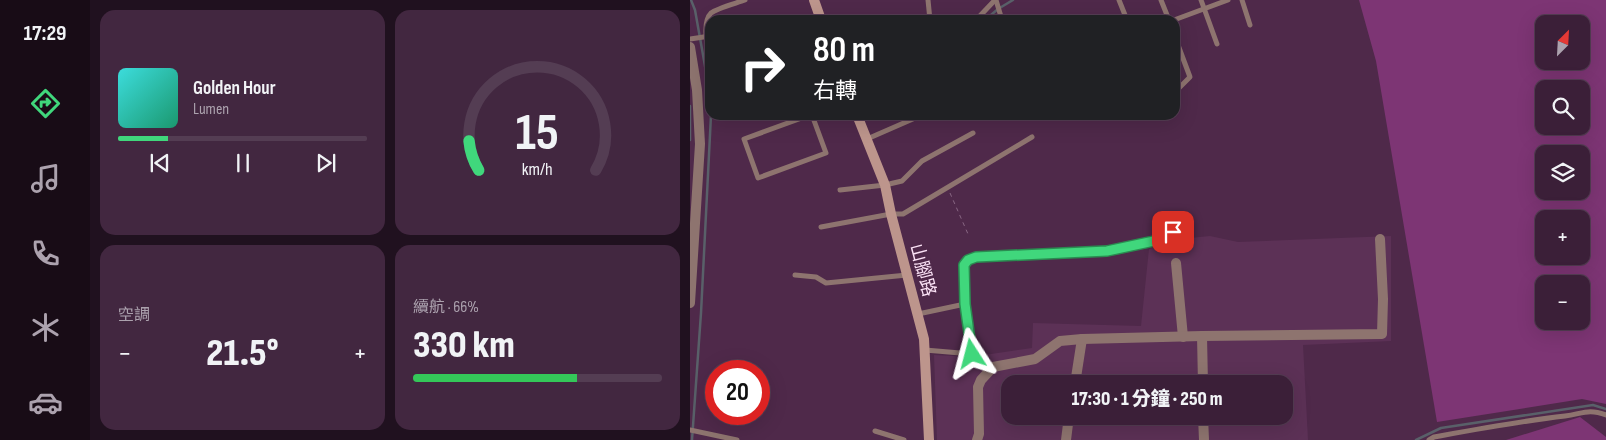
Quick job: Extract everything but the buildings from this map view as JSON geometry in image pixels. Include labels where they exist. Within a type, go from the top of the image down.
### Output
[{"type":"main road","points":[[814,0],[819,15]]},
{"type":"main road","name":"山腳路","points":[[860,120],[885,185],[924,339],[929,440]]},
{"type":"street","points":[[690,47],[697,90],[700,144],[690,303]]},
{"type":"street","points":[[977,440],[979,434],[978,387],[980,380],[993,367],[1035,359],[1060,342],[1082,339],[1202,336],[1382,334],[1383,300],[1380,239]]},
{"type":"street","points":[[1176,263],[1183,337]]},
{"type":"street","points":[[1202,336],[1203,375]]},
{"type":"street","points":[[1076,375],[1082,339]]},
{"type":"street","points":[[1066,440],[1068,425]]},
{"type":"street","points":[[1203,425],[1204,440]]},
{"type":"lane","points":[[710,15],[712,12],[745,0]]},
{"type":"lane","points":[[928,0],[930,15]]},
{"type":"lane","points":[[981,15],[996,0],[1000,15]]},
{"type":"lane","points":[[1119,0],[1125,15]]},
{"type":"lane","points":[[1161,0],[1167,15]]},
{"type":"lane","points":[[1201,0],[1217,44]]},
{"type":"lane","points":[[1180,18],[1228,0]]},
{"type":"lane","points":[[1242,0],[1250,25]]},
{"type":"lane","points":[[690,40],[705,37]]},
{"type":"lane","points":[[1180,50],[1190,77],[1180,87]]},
{"type":"lane","points":[[797,120],[744,139],[758,178],[826,153],[813,120]]},
{"type":"lane","points":[[866,140],[911,120]]},
{"type":"lane","points":[[840,190],[885,185],[902,181],[922,161],[972,133]]},
{"type":"lane","points":[[821,227],[891,214],[903,214],[1032,137]]},
{"type":"lane","points":[[925,350],[972,354],[965,304],[964,265],[968,260],[976,257],[1107,251],[1154,241],[1173,232]]},
{"type":"lane","points":[[795,275],[816,277],[826,283],[907,275]]},
{"type":"lane","points":[[918,314],[965,304]]},
{"type":"lane","points":[[1428,440],[1434,437],[1518,421],[1574,415],[1588,411],[1606,415]]},
{"type":"lane","points":[[690,430],[736,440]]},
{"type":"lane","points":[[875,431],[904,440]]},
{"type":"path","points":[[947,188],[968,234]]},
{"type":"shaded area","points":[[1359,0],[1606,0],[1606,404],[1582,399],[1437,422],[1376,61]]},
{"type":"shaded area","points":[[1210,236],[1238,242],[1391,236],[1391,341],[1303,345],[1308,440],[937,440],[934,355],[971,357],[1032,348],[1033,323],[1141,326],[1149,249],[1190,238]]},
{"type":"shaded area","points":[[1580,417],[1606,437],[1606,440],[1506,440]]},
{"type":"waterway","points":[[691,0],[695,10],[705,66]]},
{"type":"waterway","points":[[991,15],[1013,0]]},
{"type":"waterway","points":[[690,106],[690,140]]},
{"type":"waterway","points":[[692,440],[701,313],[711,120]]},
{"type":"waterway","points":[[1416,440],[1441,428],[1593,405],[1606,409]]},
{"type":"route","points":[[972,354],[965,304],[964,265],[968,260],[976,257],[1107,251],[1154,241],[1173,232]]}]
